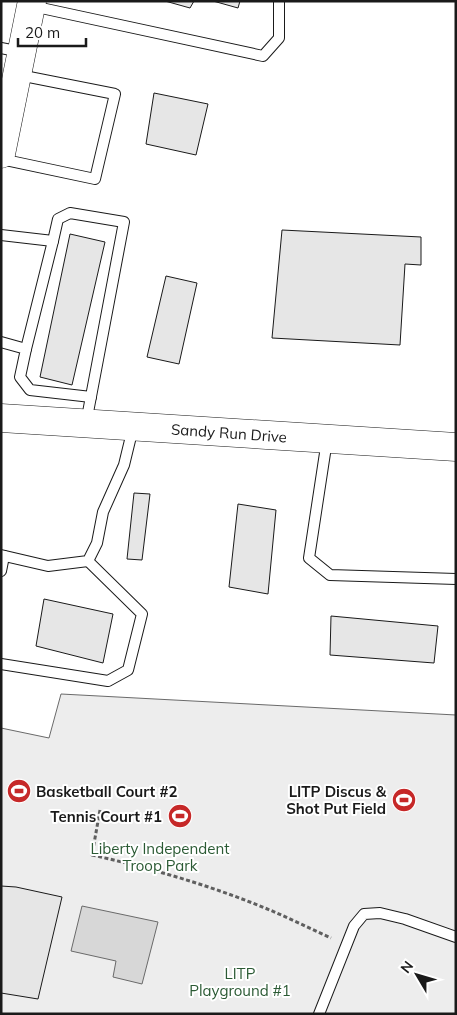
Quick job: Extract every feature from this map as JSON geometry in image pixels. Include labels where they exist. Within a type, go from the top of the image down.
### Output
[{"type":"main road","points":[[1,154],[13,59],[32,3]]},
{"type":"main road","name":"Sandy Run Drive","points":[[1,418],[88,410],[133,426],[456,447]]},
{"type":"lane","points":[[32,3],[263,56],[279,38],[279,1]]},
{"type":"lane","points":[[1,159],[95,179],[115,94],[13,59]]},
{"type":"lane","points":[[70,213],[124,222],[88,410],[30,390],[20,377],[26,348],[58,219],[70,213]]},
{"type":"lane","points":[[1,235],[53,241]]},
{"type":"lane","points":[[1,342],[26,348]]},
{"type":"lane","points":[[88,561],[97,543],[103,512],[124,465],[133,426]]},
{"type":"lane","points":[[327,439],[309,558],[330,575],[456,579]]},
{"type":"lane","points":[[1,571],[3,556],[48,566],[88,561]]},
{"type":"lane","points":[[1,664],[108,681],[128,670],[142,614],[88,561]]},
{"type":"lane","points":[[319,1014],[354,926],[364,914],[380,912],[456,937]]},
{"type":"path","points":[[100,810],[92,855],[170,874],[264,908],[346,945]]},
{"type":"shaded area","name":"Liberty Independent Troop Park","points":[[61,694],[456,715],[456,1014],[1,1014],[1,728],[49,738]]},
{"type":"shaded area","points":[[82,906],[158,922],[142,984],[113,977],[116,961],[71,951]]},
{"type":"building","points":[[165,1],[194,1],[190,8]]},
{"type":"building","points":[[213,1],[240,1],[238,8]]},
{"type":"building","points":[[154,93],[208,104],[196,155],[146,144]]},
{"type":"building","points":[[282,230],[421,237],[421,265],[405,264],[400,345],[272,338]]},
{"type":"building","points":[[70,234],[105,242],[72,385],[40,377]]},
{"type":"building","points":[[166,276],[197,283],[179,364],[147,357]]},
{"type":"building","points":[[134,493],[150,494],[142,560],[127,559]]},
{"type":"building","points":[[238,504],[276,510],[268,594],[229,587]]},
{"type":"building","points":[[44,599],[113,614],[103,663],[36,646]]},
{"type":"building","points":[[331,616],[438,626],[434,663],[330,655]]},
{"type":"building","points":[[1,886],[16,887],[62,897],[38,999],[1,993]]},
{"type":"place","name":"Basketball Court #2","points":[[19,791]]},
{"type":"place","name":"LITP Discus & Shot Put Field","points":[[404,800]]},
{"type":"place","name":"Tennis Court #1","points":[[180,816]]},
{"type":"park label","name":"LITP Playground #1","points":[[240,982]]}]
